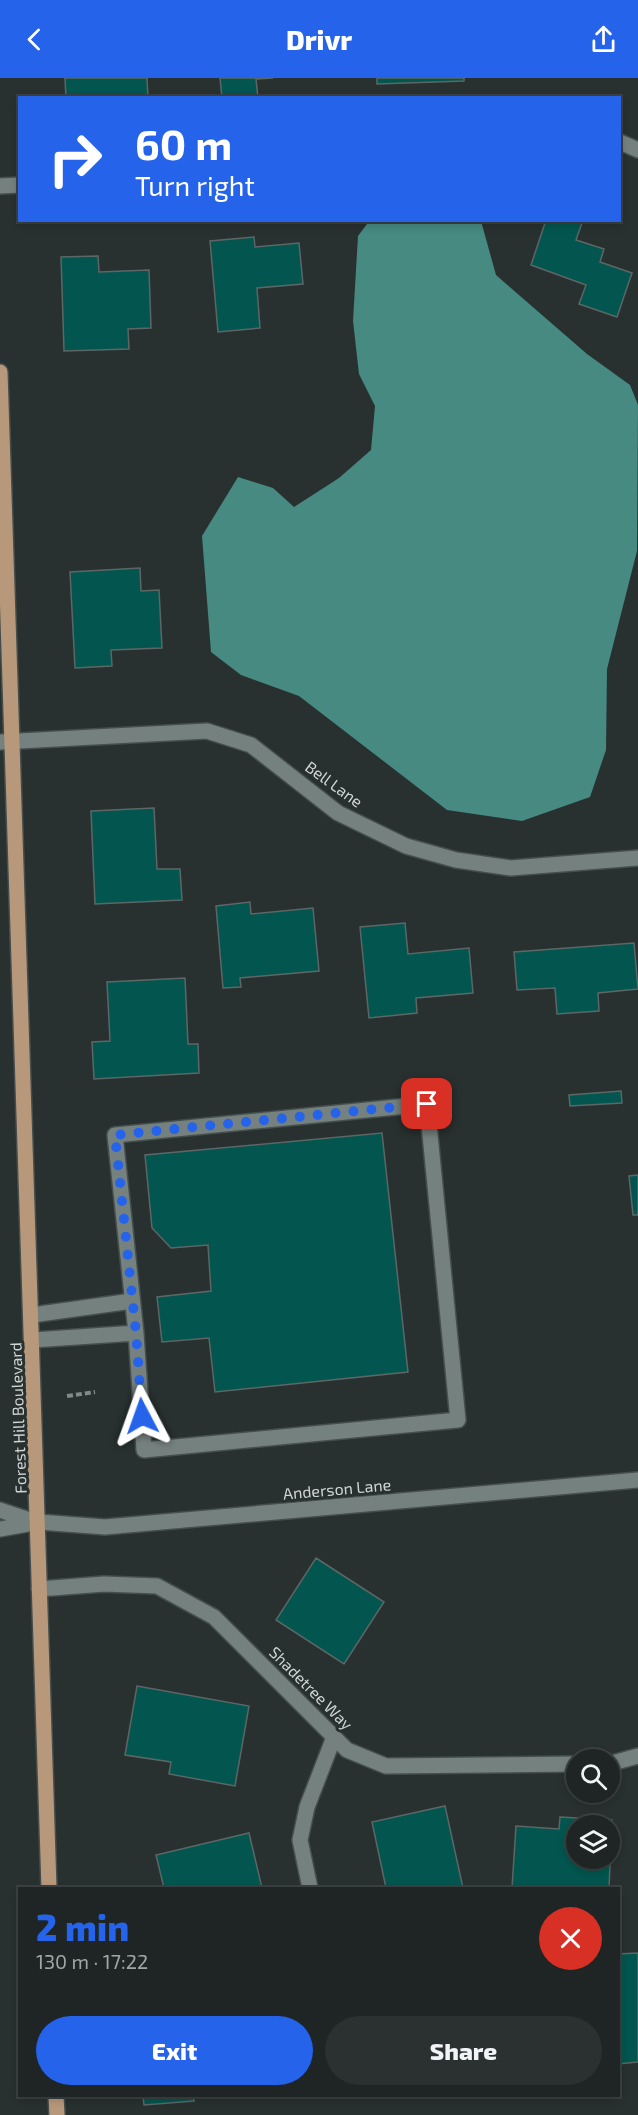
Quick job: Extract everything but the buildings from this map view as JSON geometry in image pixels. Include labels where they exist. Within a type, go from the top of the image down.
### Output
[{"type":"main road","name":"Forest Hill Boulevard","points":[[0,372],[6,742],[33,1340],[49,1887]]},
{"type":"main road","points":[[56,2097],[57,2115]]},
{"type":"street","points":[[621,142],[638,150]]},
{"type":"street","points":[[0,186],[18,185]]},
{"type":"street","name":"Bell Lane","points":[[6,742],[207,731],[251,745],[338,813],[406,846],[456,860],[512,868],[638,858]]},
{"type":"street","points":[[427,1104],[458,1420],[144,1450],[136,1333],[115,1135],[427,1104]]},
{"type":"street","points":[[32,1315],[132,1301]]},
{"type":"street","points":[[33,1340],[136,1333]]},
{"type":"street","name":"Anderson Lane","points":[[39,1522],[105,1527],[638,1480]]},
{"type":"street","points":[[0,1510],[39,1522]]},
{"type":"street","points":[[0,1529],[39,1522]]},
{"type":"street","name":"Shadetree Way","points":[[39,1588],[104,1584],[157,1586],[214,1617],[347,1750],[386,1766],[566,1764]]},
{"type":"street","points":[[310,1887],[300,1840],[307,1807],[334,1737]]},
{"type":"street","points":[[620,1761],[638,1756]]},
{"type":"path","points":[[67,1396],[95,1392]]},
{"type":"water","points":[[368,222],[481,222],[496,275],[587,354],[630,385],[638,405],[637,551],[607,669],[606,750],[590,797],[522,821],[447,810],[299,696],[241,675],[211,652],[202,536],[238,477],[273,488],[294,507],[339,478],[371,450],[375,406],[359,374],[353,321],[358,236]]},
{"type":"route","points":[[142,1416],[136,1333],[115,1135],[427,1104]]}]
